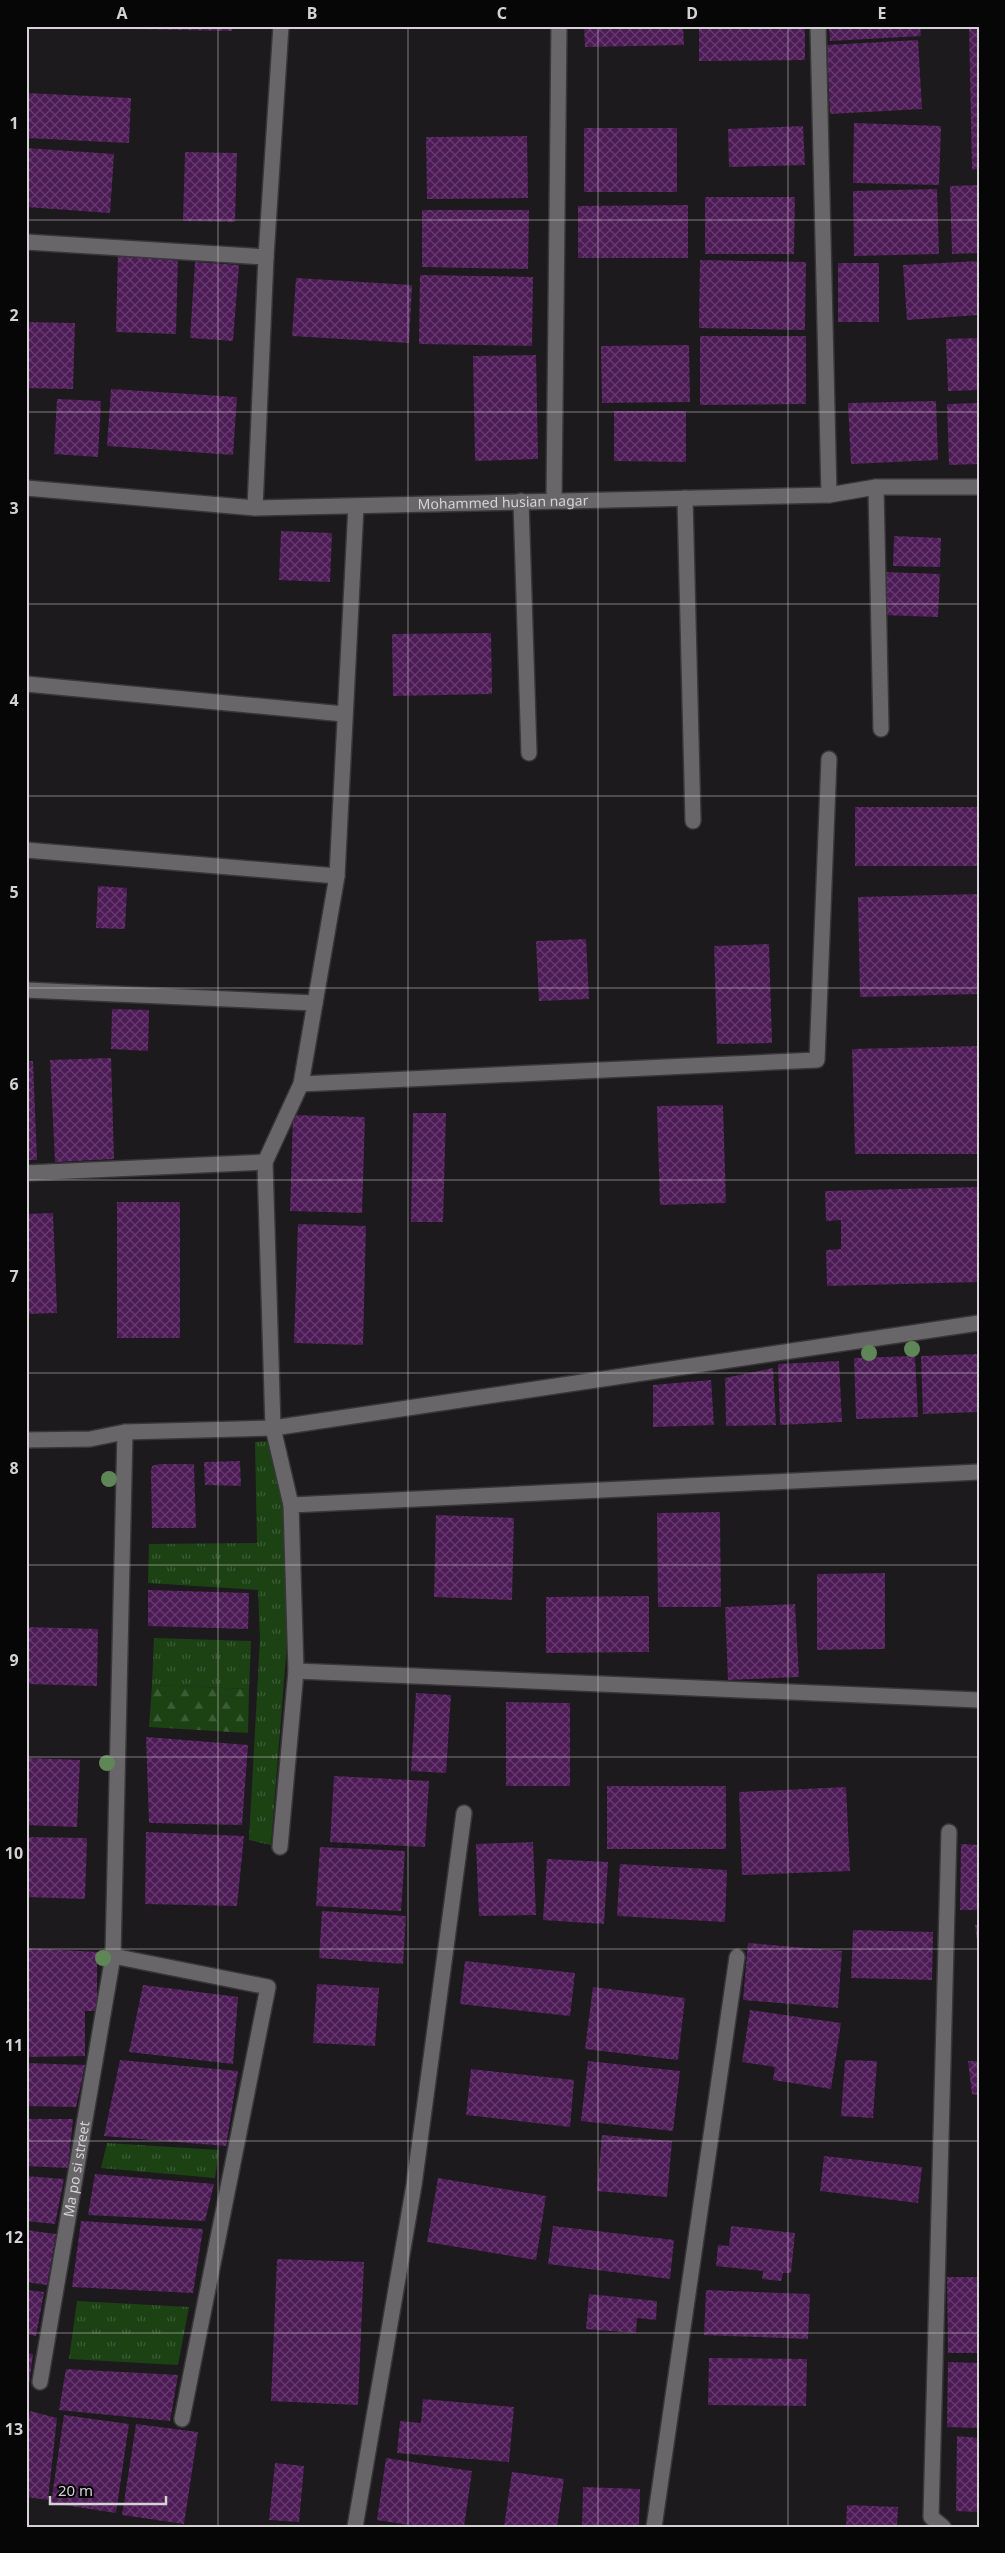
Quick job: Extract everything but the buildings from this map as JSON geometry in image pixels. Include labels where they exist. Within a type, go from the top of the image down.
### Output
[{"type":"street","points":[[255,508],[266,257],[281,26]]},
{"type":"street","points":[[554,500],[559,26]]},
{"type":"street","points":[[818,26],[829,495]]},
{"type":"street","points":[[26,242],[266,257]]},
{"type":"street","name":"Mohammed husian nagar","points":[[26,488],[255,508],[829,495],[876,488],[979,487]]},
{"type":"street","points":[[876,488],[881,729]]},
{"type":"street","points":[[685,498],[692,821]]},
{"type":"street","points":[[521,501],[529,753]]},
{"type":"street","points":[[280,1847],[296,1671],[291,1505],[273,1428],[265,1162],[302,1084],[337,876],[356,506]]},
{"type":"street","points":[[26,684],[344,714]]},
{"type":"street","points":[[302,1084],[817,1060],[829,759]]},
{"type":"street","points":[[26,850],[337,876]]},
{"type":"street","points":[[26,990],[315,1003]]},
{"type":"street","points":[[26,1173],[265,1162]]},
{"type":"street","points":[[26,1440],[90,1439],[125,1432],[273,1428],[979,1323]]},
{"type":"street","name":"Ma po si street","points":[[40,2382],[113,1956],[125,1432]]},
{"type":"street","points":[[291,1505],[979,1472]]},
{"type":"street","points":[[296,1671],[979,1700]]},
{"type":"street","points":[[355,2527],[414,2184],[464,1813]]},
{"type":"street","points":[[943,2527],[931,2517],[949,1832]]},
{"type":"street","points":[[113,1956],[268,1986],[182,2419]]},
{"type":"street","points":[[654,2527],[738,1957]]},
{"type":"green space","points":[[269,1441],[285,1505],[287,1643],[271,1845],[249,1840],[260,1639],[258,1590],[148,1583],[149,1544],[257,1543],[255,1442]]},
{"type":"green space","points":[[154,1638],[251,1641],[249,1689],[152,1685]]},
{"type":"green space","points":[[152,1685],[249,1689],[248,1733],[149,1727]]},
{"type":"green space","points":[[107,2143],[219,2150],[215,2178],[101,2168]]},
{"type":"green space","points":[[77,2301],[189,2307],[178,2365],[69,2359]]}]
